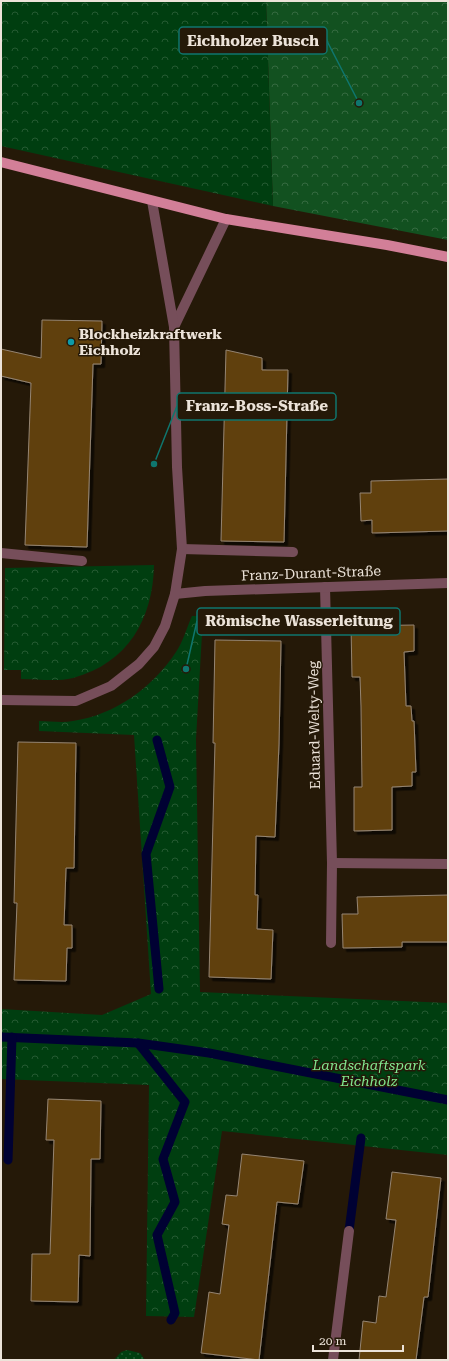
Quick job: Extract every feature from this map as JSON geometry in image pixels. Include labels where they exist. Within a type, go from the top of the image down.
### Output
[{"type":"main road","points":[[1,162],[226,219],[387,245],[448,257]]},
{"type":"street","points":[[1,700],[76,701],[111,686],[139,664],[154,647],[165,626],[175,594],[182,549],[177,467],[174,327],[152,201]]},
{"type":"street","points":[[174,327],[226,219]]},
{"type":"street","points":[[182,549],[293,552]]},
{"type":"street","points":[[1,553],[82,561]]},
{"type":"street","name":"Franz-Durant-Straße","points":[[175,594],[448,583]]},
{"type":"street","name":"Eduard-Welty-Weg","points":[[325,587],[332,863],[331,943]]},
{"type":"street","points":[[332,863],[448,864]]},
{"type":"street","points":[[333,1360],[349,1231]]},
{"type":"green space","points":[[1,1],[266,1],[273,206],[1,146]]},
{"type":"green space","points":[[266,1],[448,1],[448,240],[273,206]]},
{"type":"green space","points":[[154,565],[149,603],[142,621],[134,636],[123,650],[109,662],[92,671],[73,678],[60,680],[21,679],[21,670],[4,670],[5,568]]},
{"type":"green space","name":"Landschaftspark Eichholz","points":[[192,616],[203,616],[196,739],[200,992],[448,1003],[448,1155],[222,1131],[194,1317],[146,1316],[149,1085],[1,1079],[1,1009],[102,1015],[151,994],[134,735],[39,731],[39,721],[69,722],[89,718],[104,713],[132,697],[144,688],[167,665],[181,644]]},
{"type":"green space","points":[[127,1350],[140,1353],[145,1360],[114,1360],[121,1352]]},
{"type":"building","points":[[42,320],[102,321],[101,364],[93,364],[87,547],[25,545],[31,383],[1,376],[1,349],[41,358]]},
{"type":"building","points":[[226,350],[262,358],[262,370],[288,370],[284,542],[221,541]]},
{"type":"building","points":[[448,479],[448,531],[372,533],[372,520],[361,521],[360,493],[371,493],[371,481]]},
{"type":"building","points":[[414,625],[414,651],[404,652],[406,706],[411,706],[412,721],[414,721],[416,772],[412,772],[412,786],[392,787],[392,830],[354,831],[354,787],[362,787],[361,707],[360,677],[352,677],[351,626]]},
{"type":"building","points":[[215,640],[281,641],[275,837],[256,836],[255,895],[258,895],[257,929],[273,930],[271,979],[209,977],[215,743],[213,743]]},
{"type":"building","points":[[18,742],[76,743],[74,868],[66,868],[64,925],[72,925],[72,948],[67,948],[66,981],[14,980],[17,903],[14,903]]},
{"type":"building","points":[[448,895],[448,942],[402,942],[402,947],[343,948],[342,914],[358,914],[357,897]]},
{"type":"building","points":[[48,1099],[101,1101],[100,1159],[91,1159],[90,1256],[79,1255],[78,1302],[31,1301],[32,1254],[50,1254],[54,1140],[46,1140]]},
{"type":"building","points":[[242,1154],[304,1161],[298,1204],[277,1202],[259,1360],[201,1353],[209,1292],[220,1294],[229,1225],[222,1224],[226,1195],[237,1196]]},
{"type":"building","points":[[392,1172],[441,1178],[428,1297],[424,1297],[416,1360],[359,1360],[363,1321],[376,1323],[379,1296],[386,1297],[396,1220],[386,1219]]},
{"type":"waterway","points":[[157,740],[170,787],[146,854],[159,989]]},
{"type":"waterway","points":[[1,1037],[138,1043]]},
{"type":"waterway","points":[[8,1160],[12,1037]]},
{"type":"waterway","points":[[171,1320],[175,1313],[157,1235],[175,1202],[163,1159],[185,1102],[138,1043],[209,1053],[448,1100]]},
{"type":"waterway","points":[[349,1231],[361,1138]]},
{"type":"place","name":"Eichholzer Busch","points":[[359,103]]},
{"type":"place","name":"Blockheizkraftwerk Eichholz","points":[[71,342]]},
{"type":"place","name":"Franz-Boss-Straße","points":[[154,464]]},
{"type":"place","name":"Römische Wasserleitung","points":[[186,669]]}]
